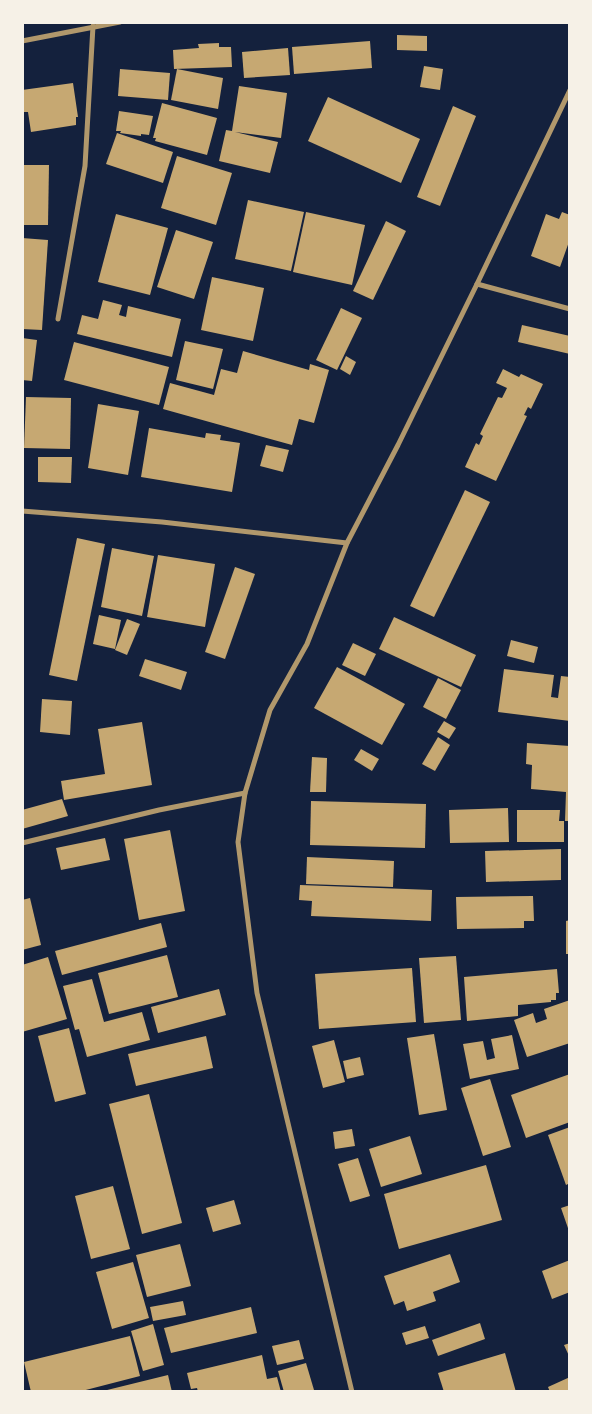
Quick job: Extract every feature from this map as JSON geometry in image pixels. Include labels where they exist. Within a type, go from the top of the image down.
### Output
[{"type":"street","points":[[22,41],[120,22]]},
{"type":"street","points":[[58,319],[85,166],[93,26]]},
{"type":"street","points":[[352,1392],[257,994],[238,842],[245,793],[270,710],[307,644],[348,543],[477,284],[570,90]]},
{"type":"street","points":[[477,284],[570,309]]},
{"type":"street","points":[[22,511],[162,522],[348,543]]},
{"type":"street","points":[[22,843],[159,810],[245,793]]},
{"type":"building","points":[[397,35],[427,36],[427,51],[397,50]]},
{"type":"building","points":[[370,41],[372,68],[294,74],[292,47]]},
{"type":"building","points":[[219,43],[219,47],[231,47],[232,67],[174,69],[173,50],[199,48],[198,44]]},
{"type":"building","points":[[288,48],[290,75],[244,78],[242,52]]},
{"type":"building","points":[[424,66],[443,69],[440,90],[420,87]]},
{"type":"building","points":[[120,69],[170,73],[168,100],[118,96]]},
{"type":"building","points":[[177,69],[223,78],[218,109],[171,100]]},
{"type":"building","points":[[73,83],[78,117],[76,117],[76,125],[31,132],[28,112],[22,112],[22,90]]},
{"type":"building","points":[[239,86],[287,93],[281,138],[235,132],[278,142],[270,173],[219,161],[226,130],[232,131]]},
{"type":"building","points":[[328,97],[420,139],[401,183],[308,141]]},
{"type":"building","points":[[162,103],[217,118],[207,155],[155,141],[156,138],[153,138]]},
{"type":"building","points":[[453,106],[476,116],[440,206],[417,197]]},
{"type":"building","points":[[119,111],[153,116],[149,135],[141,134],[141,136],[116,131]]},
{"type":"building","points":[[117,133],[173,152],[163,183],[106,164]]},
{"type":"building","points":[[177,156],[232,173],[216,225],[161,208]]},
{"type":"building","points":[[22,165],[49,165],[48,225],[22,225]]},
{"type":"building","points":[[248,200],[304,212],[291,271],[235,259]]},
{"type":"building","points":[[306,212],[365,225],[352,285],[293,272]]},
{"type":"building","points":[[562,212],[570,215],[570,239],[560,267],[531,256],[546,214],[559,219]]},
{"type":"building","points":[[116,214],[168,228],[150,295],[98,282]]},
{"type":"building","points":[[386,221],[406,231],[373,300],[353,291]]},
{"type":"building","points":[[176,230],[213,242],[194,299],[157,287]]},
{"type":"building","points":[[22,238],[48,240],[42,330],[22,329]]},
{"type":"building","points":[[212,277],[264,288],[253,341],[201,330]]},
{"type":"building","points":[[103,300],[122,305],[119,315],[126,317],[128,306],[181,319],[172,357],[77,334],[82,315],[98,319]]},
{"type":"building","points":[[341,308],[362,318],[337,370],[316,360]]},
{"type":"building","points":[[522,325],[570,336],[570,354],[518,342]]},
{"type":"building","points":[[22,338],[37,340],[32,381],[22,380]]},
{"type":"building","points":[[185,341],[223,349],[213,389],[176,380]]},
{"type":"building","points":[[74,342],[169,367],[159,405],[64,380]]},
{"type":"building","points":[[243,351],[309,370],[310,364],[329,370],[314,423],[299,419],[292,445],[163,409],[170,383],[214,395],[221,369],[237,373]]},
{"type":"building","points":[[346,356],[356,362],[350,375],[340,369]]},
{"type":"building","points":[[503,369],[519,377],[521,374],[543,384],[531,409],[528,407],[524,415],[527,416],[496,481],[465,467],[476,443],[479,445],[483,436],[480,434],[498,397],[502,398],[507,388],[496,383]]},
{"type":"building","points":[[26,397],[71,398],[70,449],[24,448]]},
{"type":"building","points":[[98,404],[139,411],[128,475],[88,468]]},
{"type":"building","points":[[149,428],[205,438],[206,433],[221,435],[220,440],[240,443],[232,492],[141,477]]},
{"type":"building","points":[[266,445],[289,450],[283,472],[260,466]]},
{"type":"building","points":[[38,457],[72,457],[71,483],[38,482]]},
{"type":"building","points":[[465,490],[490,502],[434,617],[410,606]]},
{"type":"building","points":[[77,538],[105,544],[77,681],[49,675]]},
{"type":"building","points":[[112,548],[154,556],[142,616],[101,607]]},
{"type":"building","points":[[158,555],[215,564],[205,627],[147,617]]},
{"type":"building","points":[[235,567],[255,574],[225,659],[205,652]]},
{"type":"building","points":[[99,615],[121,620],[115,649],[93,644]]},
{"type":"building","points":[[394,617],[476,655],[461,687],[379,649]]},
{"type":"building","points":[[127,619],[140,624],[127,655],[115,650]]},
{"type":"building","points":[[511,640],[538,647],[534,663],[507,656]]},
{"type":"building","points":[[353,643],[376,654],[365,676],[342,665]]},
{"type":"building","points":[[145,659],[187,672],[181,690],[139,676]]},
{"type":"building","points":[[337,667],[405,704],[382,745],[314,708]]},
{"type":"building","points":[[504,669],[554,675],[551,697],[558,698],[561,676],[570,677],[570,721],[498,712]]},
{"type":"building","points":[[438,678],[461,690],[446,719],[423,707]]},
{"type":"building","points":[[42,699],[72,701],[70,735],[40,732]]},
{"type":"building","points":[[444,721],[456,728],[449,739],[437,732]]},
{"type":"building","points":[[142,722],[152,785],[64,800],[61,781],[105,774],[98,729]]},
{"type":"building","points":[[438,737],[450,745],[435,771],[422,764]]},
{"type":"building","points":[[527,743],[570,746],[570,821],[565,821],[566,792],[531,789],[532,765],[526,764]]},
{"type":"building","points":[[361,749],[379,759],[372,771],[354,760]]},
{"type":"building","points":[[312,757],[327,758],[326,792],[310,792]]},
{"type":"building","points":[[62,799],[68,816],[22,829],[22,810]]},
{"type":"building","points":[[311,801],[426,804],[425,848],[310,845]]},
{"type":"building","points":[[508,808],[509,842],[450,843],[449,810]]},
{"type":"building","points":[[517,810],[560,810],[559,821],[564,821],[564,842],[517,842]]},
{"type":"building","points":[[170,830],[185,911],[139,920],[124,839]]},
{"type":"building","points":[[105,838],[110,860],[61,870],[56,848]]},
{"type":"building","points":[[561,849],[561,880],[486,882],[485,851]]},
{"type":"building","points":[[307,857],[394,861],[393,887],[306,884]]},
{"type":"building","points":[[300,885],[432,890],[431,921],[311,916],[312,901],[299,900]]},
{"type":"building","points":[[533,896],[534,921],[524,921],[524,928],[457,929],[456,897]]},
{"type":"building","points":[[30,898],[41,945],[22,950],[22,900]]},
{"type":"building","points":[[570,920],[570,954],[566,954],[566,921]]},
{"type":"building","points":[[161,923],[167,947],[62,975],[55,951]]},
{"type":"building","points":[[167,955],[178,997],[109,1014],[98,973]]},
{"type":"building","points":[[456,956],[461,1020],[424,1023],[419,958]]},
{"type":"building","points":[[48,957],[67,1019],[22,1032],[22,965]]},
{"type":"building","points":[[412,968],[416,1022],[319,1029],[315,974]]},
{"type":"building","points":[[557,969],[559,993],[556,993],[556,1000],[518,1005],[518,1016],[467,1021],[464,977]]},
{"type":"building","points":[[92,979],[104,1022],[142,1012],[150,1040],[87,1057],[79,1029],[75,1030],[63,986]]},
{"type":"building","points":[[219,989],[226,1015],[158,1033],[151,1007]]},
{"type":"building","points":[[570,1000],[570,1043],[527,1057],[514,1020],[533,1013],[536,1023],[547,1019],[544,1009]]},
{"type":"building","points":[[69,1028],[86,1094],[55,1102],[38,1036]]},
{"type":"building","points":[[434,1034],[447,1110],[419,1115],[407,1038]]},
{"type":"building","points":[[512,1035],[519,1069],[470,1079],[463,1044],[483,1041],[487,1060],[495,1058],[491,1039]]},
{"type":"building","points":[[206,1036],[213,1068],[136,1086],[128,1054]]},
{"type":"building","points":[[334,1040],[345,1082],[323,1088],[312,1046]]},
{"type":"building","points":[[360,1057],[364,1075],[347,1079],[343,1061]]},
{"type":"building","points":[[570,1074],[570,1122],[526,1138],[511,1095]]},
{"type":"building","points":[[490,1079],[511,1147],[483,1156],[461,1088]]},
{"type":"building","points":[[149,1094],[182,1223],[142,1234],[109,1104]]},
{"type":"building","points":[[570,1127],[570,1183],[566,1185],[548,1135]]},
{"type":"building","points":[[352,1129],[355,1146],[335,1149],[333,1132]]},
{"type":"building","points":[[410,1136],[422,1174],[381,1187],[369,1149]]},
{"type":"building","points":[[358,1158],[370,1196],[350,1202],[338,1164]]},
{"type":"building","points":[[486,1165],[502,1220],[399,1249],[384,1194]]},
{"type":"building","points":[[113,1186],[130,1249],[91,1259],[75,1196]]},
{"type":"building","points":[[234,1200],[241,1224],[213,1232],[206,1208]]},
{"type":"building","points":[[570,1205],[570,1231],[569,1231],[561,1208]]},
{"type":"building","points":[[180,1244],[191,1286],[147,1297],[136,1255]]},
{"type":"building","points":[[450,1254],[460,1282],[433,1292],[436,1301],[407,1311],[404,1301],[394,1305],[384,1276]]},
{"type":"building","points":[[570,1260],[570,1292],[552,1299],[542,1271]]},
{"type":"building","points":[[133,1262],[149,1318],[112,1329],[96,1272]]},
{"type":"building","points":[[183,1301],[186,1315],[153,1321],[150,1307]]},
{"type":"building","points":[[251,1307],[257,1333],[171,1353],[164,1328]]},
{"type":"building","points":[[480,1323],[485,1339],[438,1356],[432,1340]]},
{"type":"building","points":[[153,1324],[164,1365],[143,1371],[131,1331]]},
{"type":"building","points":[[425,1326],[429,1338],[406,1345],[402,1333]]},
{"type":"building","points":[[130,1336],[140,1376],[78,1392],[31,1392],[24,1362]]},
{"type":"building","points":[[299,1340],[304,1359],[277,1365],[272,1346]]},
{"type":"building","points":[[570,1343],[570,1358],[564,1345]]},
{"type":"building","points":[[505,1353],[516,1392],[444,1392],[438,1373]]},
{"type":"building","points":[[262,1355],[267,1379],[277,1377],[281,1392],[198,1392],[197,1388],[191,1389],[187,1373]]},
{"type":"building","points":[[306,1363],[314,1390],[308,1392],[284,1392],[278,1371]]},
{"type":"building","points":[[168,1375],[172,1392],[103,1392],[103,1391]]},
{"type":"building","points":[[570,1377],[570,1392],[550,1392],[548,1387]]}]
